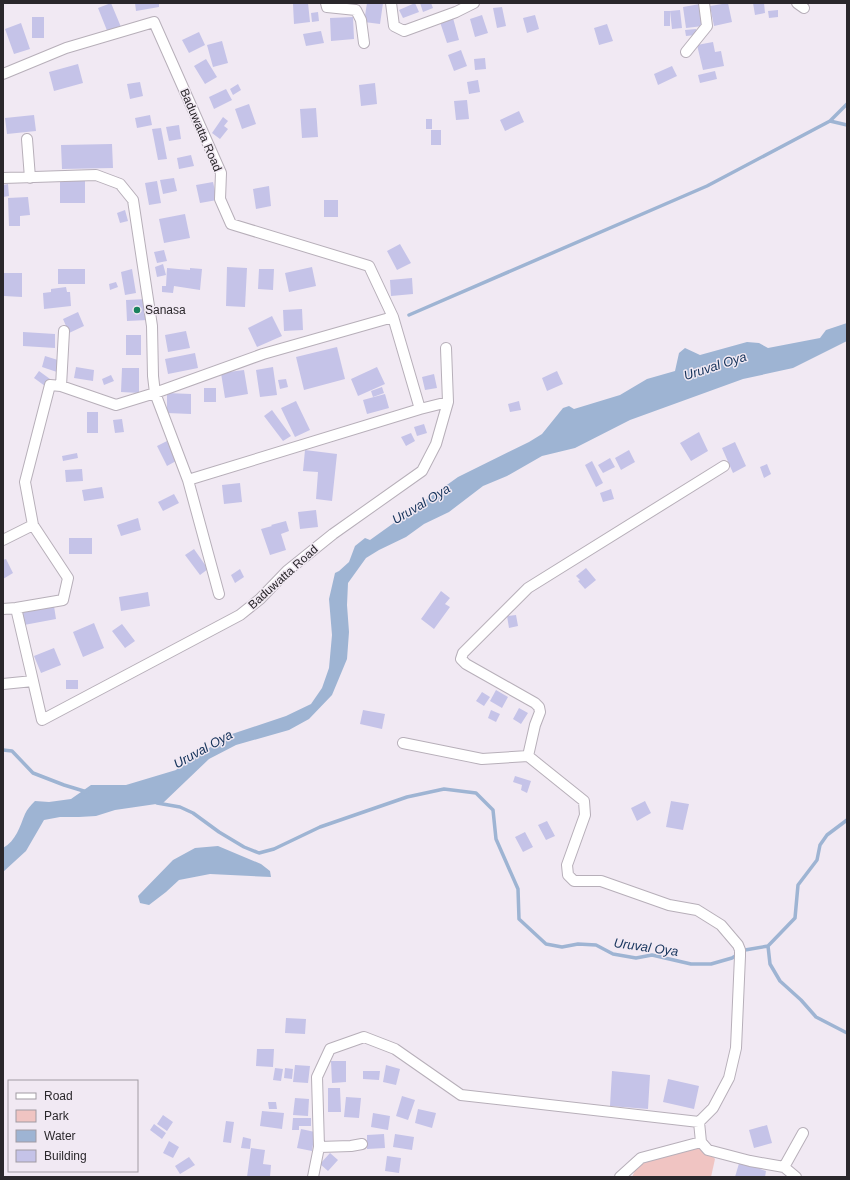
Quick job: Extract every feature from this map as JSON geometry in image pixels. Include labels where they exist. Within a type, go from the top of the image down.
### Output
[{"type":"street","points":[[326,3],[327,7],[356,10],[361,20],[364,43]]},
{"type":"street","points":[[391,3],[394,26],[404,31],[456,12],[474,3]]},
{"type":"street","points":[[686,52],[707,26],[704,3]]},
{"type":"street","name":"Baduwatta Road","points":[[3,74],[66,48],[154,22],[221,173],[220,199],[231,224],[369,266],[393,317],[420,409]]},
{"type":"street","points":[[27,139],[30,178]]},
{"type":"street","points":[[3,178],[96,175],[120,184],[133,200],[152,326],[153,376],[188,480],[219,594]]},
{"type":"street","points":[[3,609],[63,600],[68,578],[33,525],[25,482],[50,385],[61,386],[116,405],[158,392],[263,354],[393,317]]},
{"type":"street","points":[[61,386],[64,331]]},
{"type":"street","name":"Baduwatta Road","points":[[32,681],[42,720],[240,615],[260,600],[287,571],[327,539],[422,471],[436,444],[448,402],[446,348]]},
{"type":"street","points":[[188,480],[420,409],[448,402]]},
{"type":"street","points":[[528,756],[540,712],[539,707],[535,703],[466,664],[461,659],[463,653],[528,588],[724,466]]},
{"type":"street","points":[[3,540],[33,525]]},
{"type":"street","points":[[3,684],[32,681],[16,608]]},
{"type":"street","points":[[403,743],[482,759],[528,756],[584,801],[585,815],[566,865],[568,875],[574,881],[601,881],[668,905],[697,910],[721,925],[738,945],[740,953],[736,1048],[729,1078],[713,1108],[699,1122]]},
{"type":"street","points":[[313,1177],[320,1147],[317,1077],[330,1049],[364,1037],[395,1049],[461,1095],[699,1122]]},
{"type":"street","points":[[699,1122],[701,1142],[708,1150],[723,1155],[784,1167],[796,1177]]},
{"type":"street","points":[[784,1167],[803,1132]]},
{"type":"street","points":[[620,1177],[641,1158],[701,1142]]},
{"type":"street","points":[[320,1147],[351,1146],[362,1144]]},
{"type":"green space","points":[[701,1142],[715,1159],[711,1177],[632,1177],[641,1158]]},
{"type":"water","points":[[847,323],[847,341],[793,368],[743,379],[630,420],[575,448],[542,456],[507,476],[483,486],[449,512],[424,524],[406,537],[366,558],[348,583],[347,605],[349,632],[347,659],[332,695],[309,719],[289,730],[236,745],[209,759],[163,803],[115,810],[96,816],[60,817],[44,820],[26,851],[3,872],[3,848],[14,837],[26,812],[35,801],[49,802],[71,799],[91,785],[126,785],[176,770],[194,753],[209,748],[232,734],[286,716],[311,704],[322,688],[329,668],[332,635],[329,599],[335,573],[349,562],[355,546],[365,538],[370,540],[458,477],[542,434],[563,408],[569,406],[574,409],[620,395],[647,379],[675,371],[679,353],[685,348],[700,355],[747,342],[759,343],[768,348],[820,338],[826,330]]},
{"type":"water","points":[[218,846],[261,864],[270,871],[271,877],[210,874],[179,880],[149,905],[140,903],[138,896],[173,860],[195,848]]},
{"type":"building","points":[[111,3],[121,27],[108,33],[98,8]]},
{"type":"building","points":[[135,3],[159,3],[159,7],[136,11]]},
{"type":"building","points":[[308,3],[310,22],[294,24],[293,4]]},
{"type":"building","points":[[367,3],[383,3],[380,24],[364,22]]},
{"type":"building","points":[[415,3],[419,12],[403,18],[399,10]]},
{"type":"building","points":[[420,3],[431,3],[433,8],[423,12]]},
{"type":"building","points":[[728,3],[732,22],[714,26],[710,6]]},
{"type":"building","points":[[753,3],[764,3],[765,13],[755,15]]},
{"type":"building","points":[[700,4],[703,26],[686,28],[683,7]]},
{"type":"building","points":[[502,7],[506,26],[497,28],[493,8]]},
{"type":"building","points":[[680,10],[682,28],[672,29],[670,11]]},
{"type":"building","points":[[778,10],[778,17],[769,18],[768,11]]},
{"type":"building","points":[[664,11],[670,11],[670,26],[664,26]]},
{"type":"building","points":[[318,12],[319,21],[312,22],[311,13]]},
{"type":"building","points":[[482,15],[488,33],[475,37],[470,19]]},
{"type":"building","points":[[535,15],[539,29],[527,33],[523,18]]},
{"type":"building","points":[[32,17],[44,17],[44,38],[32,38]]},
{"type":"building","points":[[353,17],[354,39],[331,41],[330,18]]},
{"type":"building","points":[[453,18],[459,40],[447,43],[440,22]]},
{"type":"building","points":[[21,23],[30,49],[14,54],[5,29]]},
{"type":"building","points":[[607,24],[613,41],[599,45],[594,28]]},
{"type":"building","points":[[696,29],[696,35],[686,36],[685,30]]},
{"type":"building","points":[[321,31],[324,43],[306,46],[303,34]]},
{"type":"building","points":[[199,32],[205,45],[189,53],[182,40]]},
{"type":"building","points":[[222,41],[228,63],[213,67],[207,45]]},
{"type":"building","points":[[713,42],[715,52],[721,51],[724,66],[703,70],[697,45]]},
{"type":"building","points":[[461,50],[467,66],[454,71],[448,55]]},
{"type":"building","points":[[485,58],[486,69],[475,70],[474,59]]},
{"type":"building","points":[[206,59],[217,77],[205,84],[194,66]]},
{"type":"building","points":[[78,64],[83,83],[54,91],[49,72]]},
{"type":"building","points":[[672,66],[677,76],[658,85],[654,74]]},
{"type":"building","points":[[715,71],[717,79],[700,83],[698,75]]},
{"type":"building","points":[[478,80],[480,92],[469,94],[467,82]]},
{"type":"building","points":[[140,82],[143,96],[130,99],[127,84]]},
{"type":"building","points":[[375,83],[377,104],[361,106],[359,85]]},
{"type":"building","points":[[238,84],[241,90],[233,95],[230,89]]},
{"type":"building","points":[[226,89],[232,100],[214,109],[209,97]]},
{"type":"building","points":[[467,100],[469,119],[456,120],[454,101]]},
{"type":"building","points":[[249,104],[256,124],[242,129],[235,109]]},
{"type":"building","points":[[316,108],[318,137],[302,138],[300,109]]},
{"type":"building","points":[[519,111],[524,122],[505,131],[500,120]]},
{"type":"building","points":[[34,115],[36,131],[7,134],[5,118]]},
{"type":"building","points":[[150,115],[152,125],[137,128],[135,118]]},
{"type":"building","points":[[223,117],[228,121],[224,126],[228,129],[220,139],[212,133]]},
{"type":"building","points":[[426,119],[432,119],[432,129],[426,129]]},
{"type":"building","points":[[179,125],[181,139],[169,141],[166,127]]},
{"type":"building","points":[[161,128],[167,159],[158,160],[152,129]]},
{"type":"building","points":[[431,130],[441,130],[441,145],[431,145]]},
{"type":"building","points":[[112,144],[113,168],[62,169],[61,145]]},
{"type":"building","points":[[191,155],[194,166],[179,169],[177,158]]},
{"type":"building","points":[[174,178],[177,191],[163,194],[160,180]]},
{"type":"building","points":[[60,181],[85,181],[85,203],[60,203]]},
{"type":"building","points":[[157,181],[161,203],[149,205],[145,183]]},
{"type":"building","points":[[213,182],[217,200],[200,203],[196,185]]},
{"type":"building","points":[[8,184],[9,196],[3,197],[3,185]]},
{"type":"building","points":[[269,186],[271,206],[256,209],[253,189]]},
{"type":"building","points":[[28,197],[30,215],[20,216],[20,226],[9,226],[8,198]]},
{"type":"building","points":[[324,200],[338,200],[338,217],[324,217]]},
{"type":"building","points":[[125,210],[128,221],[120,223],[117,213]]},
{"type":"building","points":[[185,214],[190,238],[164,243],[159,219]]},
{"type":"building","points":[[400,244],[411,263],[397,270],[387,251]]},
{"type":"building","points":[[164,250],[167,261],[157,263],[154,252]]},
{"type":"building","points":[[163,264],[166,275],[157,277],[155,267]]},
{"type":"building","points":[[227,267],[247,268],[245,307],[226,306]]},
{"type":"building","points":[[312,267],[316,286],[289,292],[285,273]]},
{"type":"building","points":[[167,268],[190,270],[190,268],[202,269],[200,290],[174,286],[173,293],[162,292],[162,286],[166,286]]},
{"type":"building","points":[[58,269],[85,269],[85,284],[58,284]]},
{"type":"building","points":[[132,269],[136,293],[125,295],[121,272]]},
{"type":"building","points":[[259,269],[274,269],[273,290],[258,289]]},
{"type":"building","points":[[4,273],[22,273],[22,297],[4,296]]},
{"type":"building","points":[[412,278],[413,294],[391,296],[390,280]]},
{"type":"building","points":[[116,282],[118,287],[110,290],[109,284]]},
{"type":"building","points":[[66,287],[67,292],[70,292],[71,306],[44,309],[43,293],[51,292],[51,289]]},
{"type":"building","name":"Sanasa","points":[[147,299],[148,320],[127,321],[126,300]]},
{"type":"building","points":[[302,309],[303,330],[284,331],[283,310]]},
{"type":"building","points":[[78,312],[84,326],[69,333],[63,319]]},
{"type":"building","points":[[272,316],[282,336],[257,347],[248,328]]},
{"type":"building","points":[[186,331],[190,348],[168,352],[165,335]]},
{"type":"building","points":[[23,332],[55,334],[55,348],[23,346]]},
{"type":"building","points":[[126,335],[141,335],[141,355],[126,355]]},
{"type":"building","points":[[337,347],[345,379],[304,390],[296,357]]},
{"type":"building","points":[[195,353],[198,368],[168,374],[165,359]]},
{"type":"building","points":[[45,356],[61,361],[57,372],[42,367]]},
{"type":"building","points":[[76,367],[94,370],[93,381],[74,378]]},
{"type":"building","points":[[273,367],[277,395],[260,397],[256,370]]},
{"type":"building","points":[[377,367],[385,384],[358,396],[351,379]]},
{"type":"building","points":[[122,368],[139,368],[139,393],[121,392]]},
{"type":"building","points":[[244,370],[248,394],[225,398],[221,373]]},
{"type":"building","points":[[39,371],[50,379],[45,386],[34,378]]},
{"type":"building","points":[[557,371],[563,384],[547,391],[542,378]]},
{"type":"building","points":[[434,374],[437,388],[425,390],[422,377]]},
{"type":"building","points":[[111,375],[114,381],[104,385],[102,379]]},
{"type":"building","points":[[286,379],[288,387],[280,389],[278,380]]},
{"type":"building","points":[[382,387],[384,393],[373,397],[371,391]]},
{"type":"building","points":[[204,388],[216,388],[216,402],[204,402]]},
{"type":"building","points":[[167,393],[191,394],[191,414],[167,413]]},
{"type":"building","points":[[385,394],[389,408],[367,414],[363,400]]},
{"type":"building","points":[[296,401],[310,430],[295,437],[281,408]]},
{"type":"building","points":[[519,401],[521,410],[510,412],[508,404]]},
{"type":"building","points":[[272,410],[291,436],[283,441],[264,416]]},
{"type":"building","points":[[87,412],[98,412],[98,433],[87,433]]},
{"type":"building","points":[[122,419],[124,432],[115,433],[113,420]]},
{"type":"building","points":[[424,424],[427,433],[417,436],[414,427]]},
{"type":"building","points":[[699,432],[708,451],[691,461],[680,443]]},
{"type":"building","points":[[411,433],[415,441],[406,446],[401,437]]},
{"type":"building","points":[[167,441],[176,461],[167,466],[157,446]]},
{"type":"building","points":[[735,442],[746,466],[733,473],[722,448]]},
{"type":"building","points":[[305,450],[337,454],[332,501],[316,499],[318,472],[303,471]]},
{"type":"building","points":[[629,450],[635,462],[621,470],[615,458]]},
{"type":"building","points":[[77,453],[78,458],[63,461],[62,456]]},
{"type":"building","points":[[610,458],[615,467],[603,473],[598,465]]},
{"type":"building","points":[[592,461],[603,483],[596,487],[585,465]]},
{"type":"building","points":[[767,464],[771,474],[764,478],[760,467]]},
{"type":"building","points":[[82,469],[83,481],[66,482],[65,470]]},
{"type":"building","points":[[240,483],[242,502],[224,504],[222,485]]},
{"type":"building","points":[[102,487],[104,498],[84,501],[82,490]]},
{"type":"building","points":[[611,489],[614,499],[603,502],[600,493]]},
{"type":"building","points":[[174,494],[179,503],[163,511],[158,502]]},
{"type":"building","points":[[316,510],[318,527],[300,529],[298,512]]},
{"type":"building","points":[[138,518],[141,530],[121,536],[117,525]]},
{"type":"building","points":[[286,521],[289,531],[281,534],[286,550],[270,555],[261,529]]},
{"type":"building","points":[[69,538],[92,538],[92,554],[69,554]]},
{"type":"building","points":[[194,549],[208,569],[200,575],[185,555]]},
{"type":"building","points":[[6,559],[13,573],[3,579],[3,560]]},
{"type":"building","points":[[586,568],[596,580],[585,589],[578,581],[580,580],[576,576]]},
{"type":"building","points":[[240,569],[244,577],[235,583],[231,575]]},
{"type":"building","points":[[441,591],[450,598],[445,604],[450,607],[434,629],[421,619]]},
{"type":"building","points":[[148,592],[150,606],[121,611],[119,597]]},
{"type":"building","points":[[54,606],[56,619],[24,625],[22,612]]},
{"type":"building","points":[[516,615],[518,626],[509,628],[507,616]]},
{"type":"building","points":[[94,623],[104,648],[83,657],[73,632]]},
{"type":"building","points":[[122,624],[135,641],[125,648],[112,631]]},
{"type":"building","points":[[54,648],[61,665],[41,673],[34,656]]},
{"type":"building","points":[[66,680],[78,680],[78,689],[66,689]]},
{"type":"building","points":[[496,690],[508,697],[502,708],[490,701]]},
{"type":"building","points":[[482,692],[490,697],[484,706],[476,701]]},
{"type":"building","points":[[519,708],[528,713],[521,724],[513,719]]},
{"type":"building","points":[[363,710],[385,714],[382,729],[360,724]]},
{"type":"building","points":[[491,710],[500,714],[496,722],[488,718]]},
{"type":"building","points":[[515,776],[531,781],[527,793],[521,790],[522,785],[513,782]]},
{"type":"building","points":[[645,801],[651,813],[637,821],[631,808]]},
{"type":"building","points":[[671,801],[689,804],[683,830],[666,827]]},
{"type":"building","points":[[547,821],[555,836],[546,840],[538,825]]},
{"type":"building","points":[[525,832],[533,847],[523,852],[515,837]]},
{"type":"building","points":[[286,1018],[306,1019],[305,1034],[285,1033]]},
{"type":"building","points":[[257,1049],[274,1049],[273,1067],[256,1066]]},
{"type":"building","points":[[331,1061],[346,1061],[346,1082],[332,1083]]},
{"type":"building","points":[[295,1065],[310,1066],[308,1083],[293,1082]]},
{"type":"building","points":[[386,1065],[400,1069],[396,1085],[383,1082]]},
{"type":"building","points":[[275,1068],[283,1069],[281,1081],[273,1080]]},
{"type":"building","points":[[285,1068],[293,1069],[292,1079],[284,1078]]},
{"type":"building","points":[[363,1071],[380,1071],[379,1080],[363,1079]]},
{"type":"building","points":[[612,1071],[650,1075],[648,1109],[610,1106]]},
{"type":"building","points":[[668,1079],[699,1086],[694,1109],[663,1102]]},
{"type":"building","points":[[328,1088],[340,1088],[341,1112],[328,1112]]},
{"type":"building","points":[[402,1096],[415,1100],[408,1120],[396,1116]]},
{"type":"building","points":[[346,1097],[361,1098],[359,1118],[344,1117]]},
{"type":"building","points":[[295,1098],[309,1099],[308,1116],[293,1115]]},
{"type":"building","points":[[268,1102],[276,1102],[277,1109],[269,1109]]},
{"type":"building","points":[[418,1109],[436,1113],[432,1128],[415,1123]]},
{"type":"building","points":[[262,1111],[284,1113],[282,1129],[260,1126]]},
{"type":"building","points":[[373,1113],[390,1116],[388,1130],[371,1127]]},
{"type":"building","points":[[163,1115],[173,1122],[167,1131],[157,1124]]},
{"type":"building","points":[[293,1118],[311,1118],[311,1126],[299,1126],[299,1130],[292,1130]]},
{"type":"building","points":[[226,1121],[234,1122],[231,1143],[223,1142]]},
{"type":"building","points":[[154,1124],[166,1133],[162,1139],[150,1130]]},
{"type":"building","points":[[767,1125],[772,1143],[754,1148],[749,1130]]},
{"type":"building","points":[[301,1129],[315,1132],[312,1151],[297,1148]]},
{"type":"building","points":[[384,1134],[385,1148],[367,1149],[367,1135]]},
{"type":"building","points":[[395,1134],[414,1137],[412,1150],[393,1147]]},
{"type":"building","points":[[243,1137],[251,1139],[250,1149],[241,1148]]},
{"type":"building","points":[[169,1141],[179,1147],[173,1158],[163,1153]]},
{"type":"building","points":[[251,1148],[265,1150],[263,1164],[271,1165],[270,1177],[247,1177]]},
{"type":"building","points":[[330,1153],[338,1160],[328,1171],[320,1164]]},
{"type":"building","points":[[387,1156],[401,1158],[399,1173],[385,1171]]},
{"type":"building","points":[[189,1157],[195,1165],[180,1174],[175,1166]]},
{"type":"building","points":[[740,1160],[760,1166],[760,1169],[766,1171],[765,1177],[735,1177]]},
{"type":"waterway","points":[[409,315],[707,186],[830,121],[847,104]]},
{"type":"waterway","points":[[830,121],[847,125]]},
{"type":"waterway","name":"Uruval Oya","points":[[3,750],[12,751],[33,773],[87,792]]},
{"type":"waterway","name":"Uruval Oya","points":[[157,803],[180,807],[193,813],[219,832],[244,847],[259,853],[274,849],[320,827],[407,797],[444,789],[476,793],[493,810],[496,839],[518,889],[519,919],[546,944],[562,947],[578,944],[596,945],[613,954],[636,958],[652,955],[691,964],[711,964],[732,958],[745,950],[768,946],[770,964],[780,981],[801,1000],[816,1017],[847,1033]]},
{"type":"waterway","points":[[768,946],[795,918],[798,885],[817,860],[820,845],[827,835],[847,820]]},
{"type":"place","name":"Sanasa","points":[[137,310]]}]
